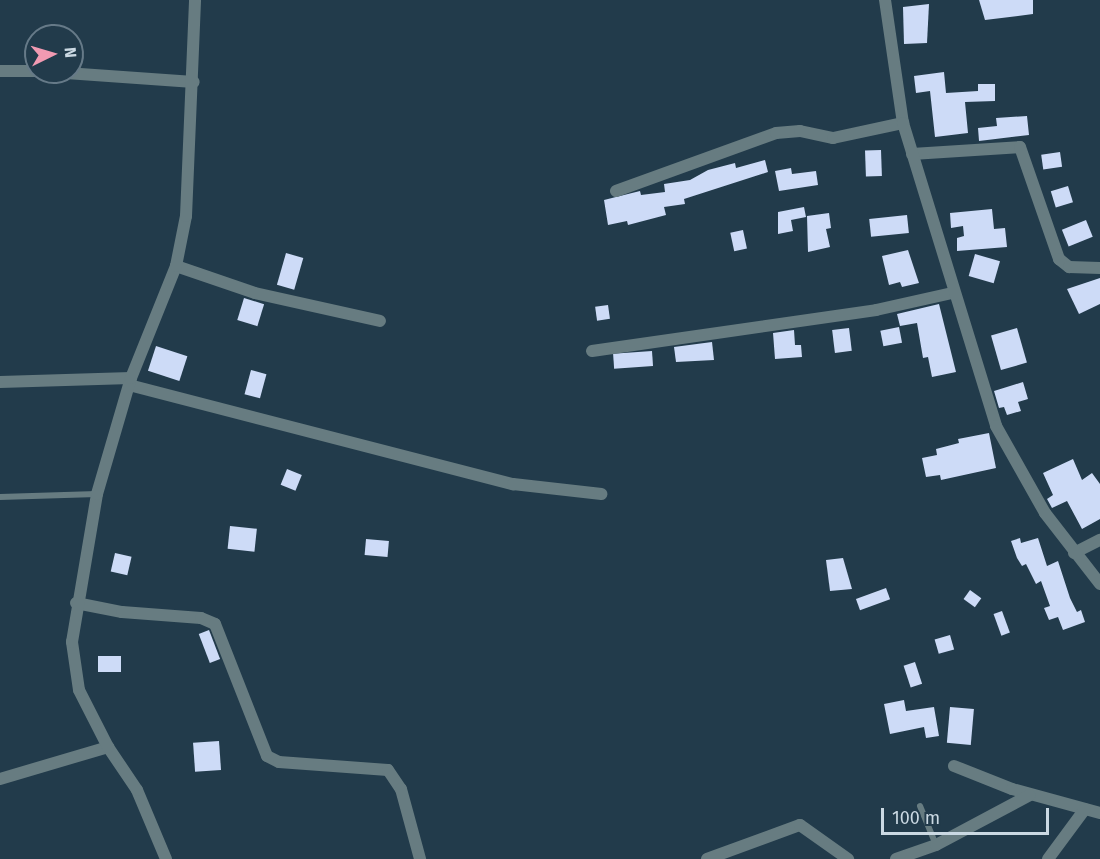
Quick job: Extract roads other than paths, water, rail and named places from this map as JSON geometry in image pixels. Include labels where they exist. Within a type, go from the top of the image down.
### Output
[{"type":"street","points":[[166,859],[155,824],[108,747],[78,690],[72,642],[76,603],[98,494],[130,381],[176,266],[186,216],[194,82],[195,0]]},
{"type":"street","points":[[885,0],[903,123],[952,293],[996,426],[1016,468],[1074,553],[1100,584]]},
{"type":"street","points":[[0,71],[24,71]]},
{"type":"street","points":[[84,74],[194,82]]},
{"type":"street","points":[[616,191],[776,133],[800,131],[833,138],[903,123]]},
{"type":"street","points":[[912,154],[1020,147],[1059,260],[1066,267],[1100,268]]},
{"type":"street","points":[[176,266],[255,293],[380,321]]},
{"type":"street","points":[[592,351],[876,310],[952,293]]},
{"type":"street","points":[[0,382],[130,381],[513,484],[601,494]]},
{"type":"street","points":[[1074,553],[1100,540]]},
{"type":"street","points":[[76,603],[122,612],[201,618],[215,624],[267,756],[279,762],[388,770],[401,789],[420,859]]},
{"type":"street","points":[[0,779],[108,747]]},
{"type":"street","points":[[954,766],[1030,795],[1100,813]]},
{"type":"street","points":[[896,859],[936,844],[1030,795]]},
{"type":"street","points":[[1048,859],[1085,809]]},
{"type":"street","points":[[707,859],[800,825],[848,859]]},
{"type":"lane","points":[[0,496],[98,494]]},
{"type":"lane","points":[[920,806],[936,844]]}]
